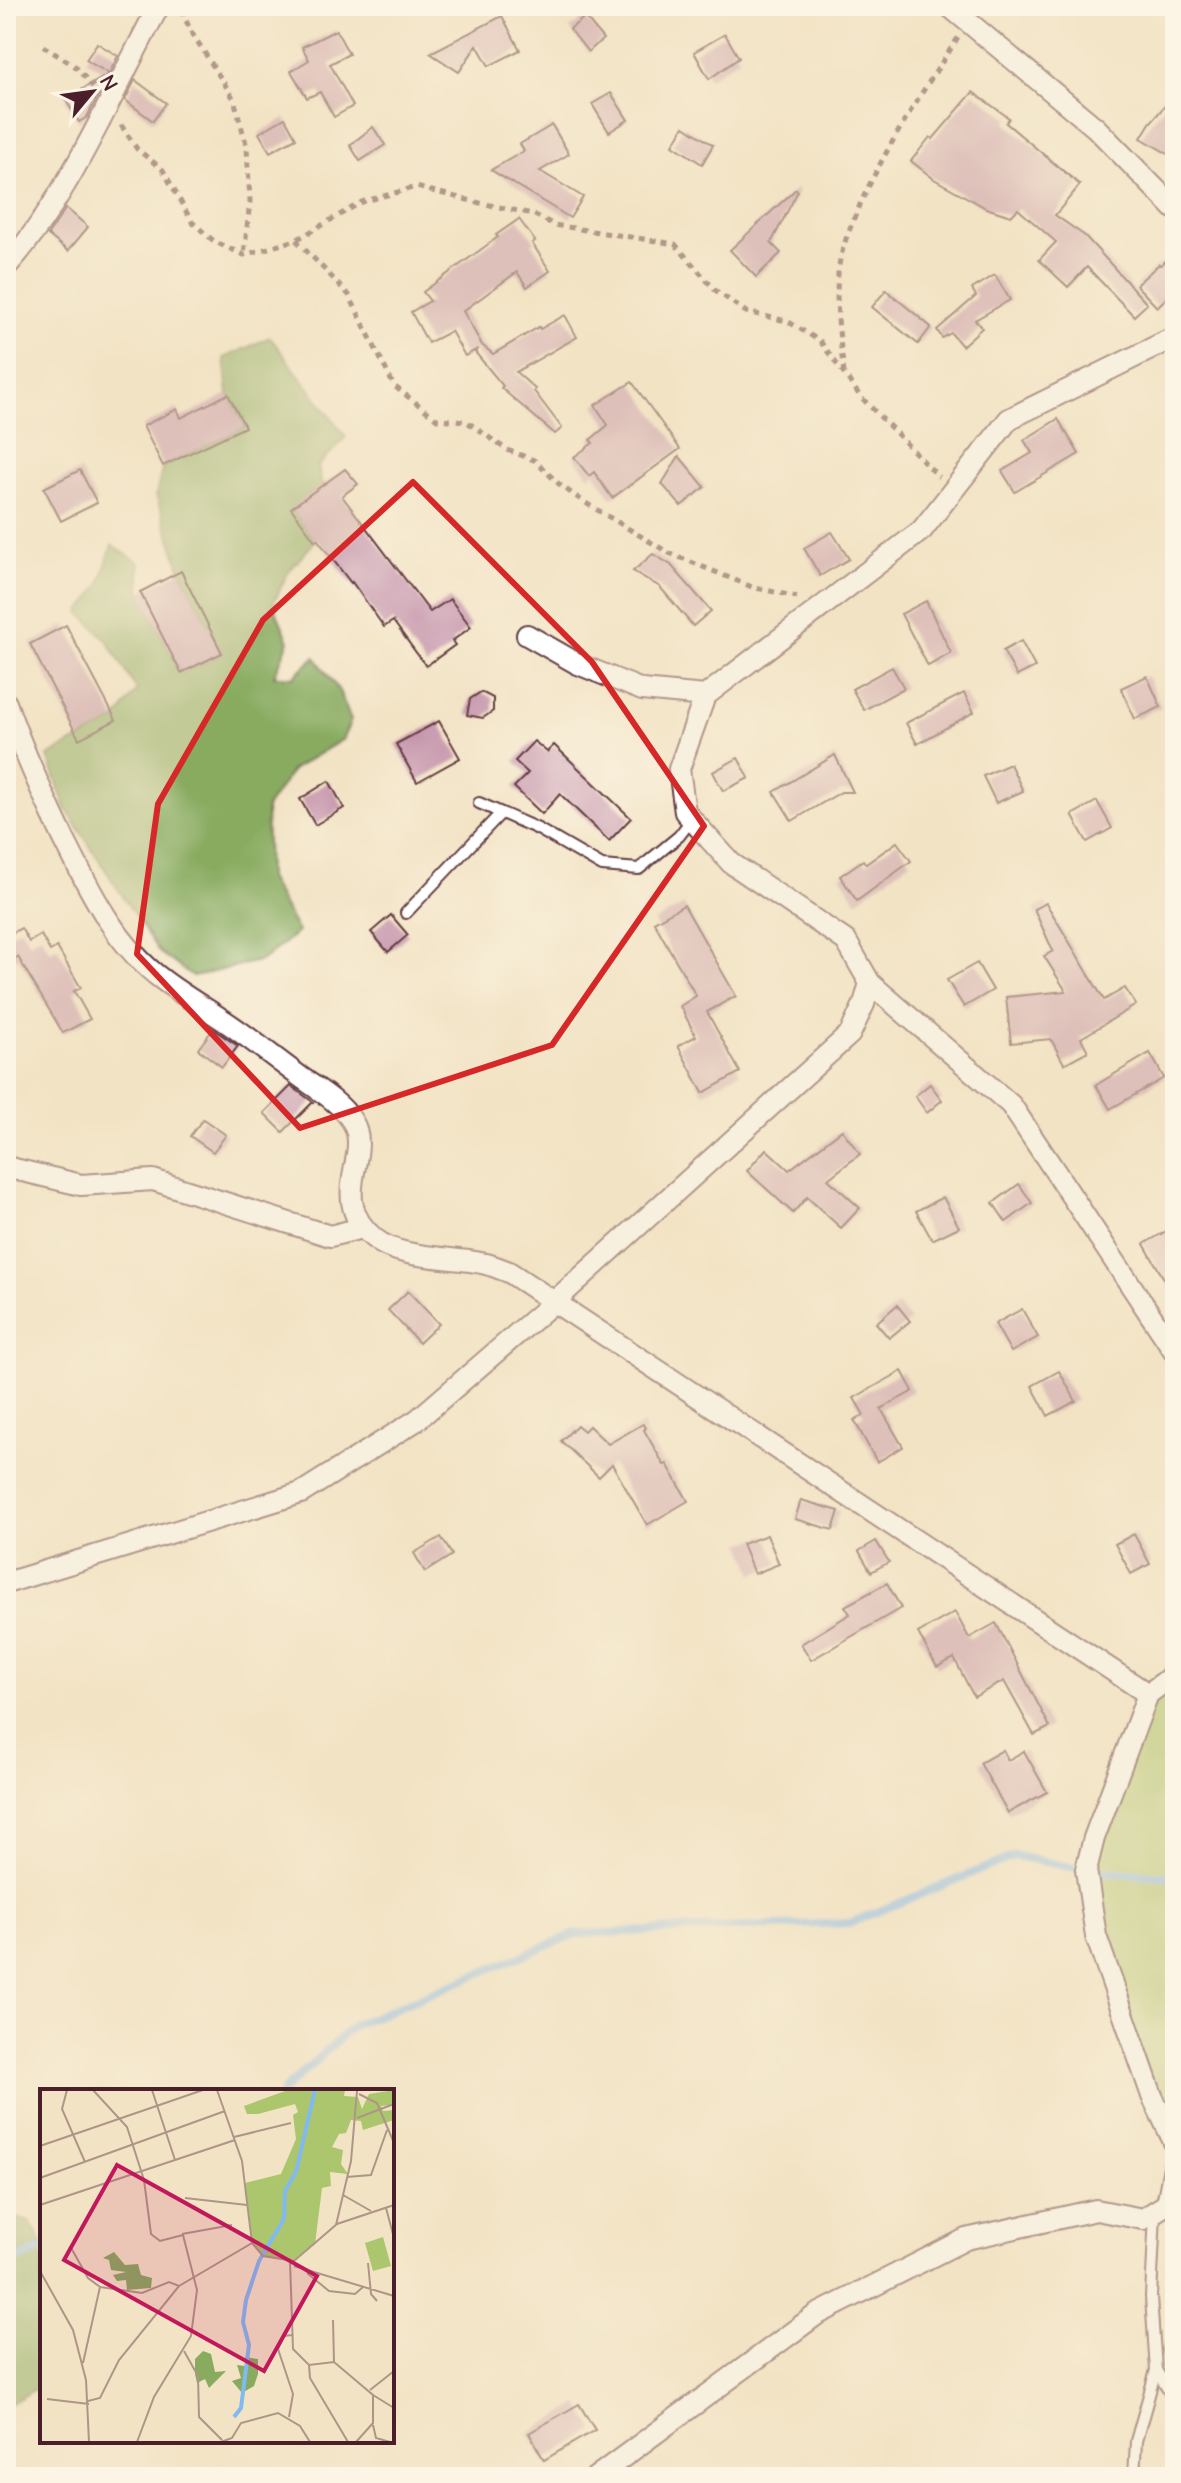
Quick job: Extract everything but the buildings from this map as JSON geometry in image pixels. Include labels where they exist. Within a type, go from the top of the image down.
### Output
[{"type":"street","points":[[6,267],[39,226],[67,180],[159,6]]},
{"type":"street","points":[[949,6],[1096,128],[1175,209]]},
{"type":"street","points":[[1175,337],[1009,419],[922,530],[705,696],[679,769],[685,812],[731,863],[846,941],[870,983],[1011,1105],[1175,1352]]},
{"type":"street","points":[[527,635],[578,664],[642,690],[705,696]]},
{"type":"street","points":[[6,703],[37,783],[74,859],[104,914],[131,950],[161,978],[334,1101],[353,1122],[358,1142],[351,1190],[353,1209],[362,1228],[376,1241],[388,1248],[486,1264],[509,1272],[1148,1694]]},
{"type":"street","points":[[6,1583],[301,1493],[417,1420],[555,1301],[850,1034],[870,983]]},
{"type":"street","points":[[6,1167],[81,1185],[153,1180],[330,1236],[362,1228]]},
{"type":"street","points":[[1175,1674],[1148,1694],[1094,1838],[1086,1870],[1096,1936],[1152,2096],[1175,2144]]},
{"type":"street","points":[[596,2477],[816,2315],[966,2239],[1096,2210],[1143,2219],[1167,2204],[1175,2162]]},
{"type":"lane","points":[[479,803],[538,829],[602,866],[639,869],[679,836],[692,819]]},
{"type":"lane","points":[[406,913],[501,813]]},
{"type":"lane","points":[[1134,2477],[1136,2441],[1156,2370],[1151,2297],[1155,2212]]},
{"type":"lane","points":[[1156,2370],[1175,2401]]},
{"type":"path","points":[[179,6],[192,33],[234,99],[247,147],[250,201],[244,255]]},
{"type":"path","points":[[844,374],[837,316],[838,271],[852,223],[881,160],[918,97],[969,23]]},
{"type":"path","points":[[43,46],[75,66],[107,104],[137,149],[163,170],[192,222],[215,242],[244,255],[296,240],[362,202],[416,187],[533,214],[554,225],[675,244],[715,290],[746,312],[787,321],[820,341],[860,396],[952,491]]},
{"type":"path","points":[[296,240],[349,295],[394,386],[437,419],[466,421],[507,450],[534,460],[560,485],[584,502],[669,553],[752,587],[825,604]]},
{"type":"highlighted area","points":[[413,482],[592,662],[704,826],[552,1045],[300,1128],[137,954],[158,804],[263,620]]},
{"type":"green space","points":[[270,337],[346,437],[318,466],[322,486],[292,508],[315,541],[288,572],[273,604],[289,641],[274,676],[293,677],[315,657],[339,691],[351,720],[343,739],[292,770],[266,808],[268,878],[298,932],[262,960],[193,977],[159,952],[66,809],[48,756],[116,720],[137,690],[107,640],[80,613],[100,585],[112,545],[140,563],[140,592],[181,673],[222,653],[181,571],[156,495],[163,466],[245,427],[228,394],[224,358]]},
{"type":"green space","points":[[1175,1674],[1175,2144],[1096,1936],[1094,1838],[1148,1694]]},
{"type":"green space","points":[[6,2215],[30,2222],[40,2240],[40,2386],[6,2406]]},
{"type":"waterway","points":[[285,2089],[354,2025],[575,1934],[850,1923],[1015,1856],[1086,1870],[1175,1877]]},
{"type":"waterway","points":[[6,2264],[40,2250]]}]
